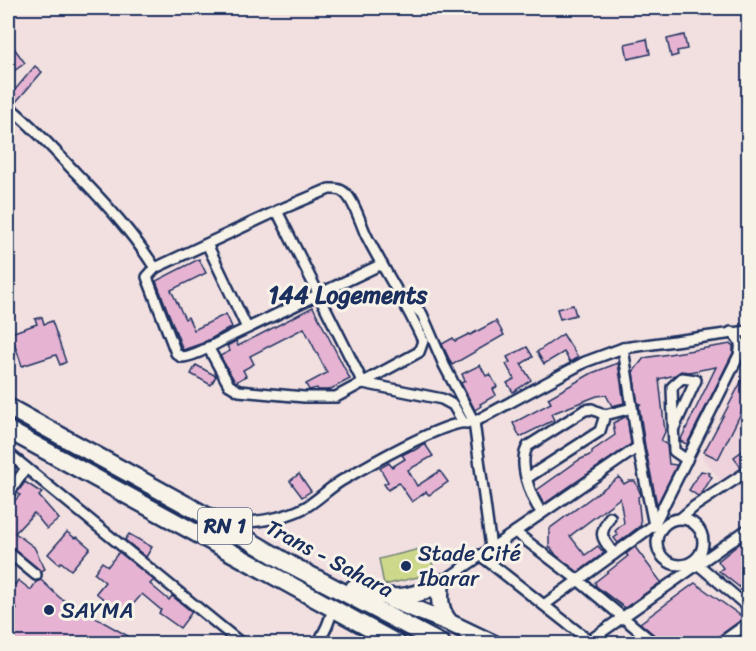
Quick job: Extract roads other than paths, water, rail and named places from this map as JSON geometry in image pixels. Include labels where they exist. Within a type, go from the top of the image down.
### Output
[{"type":"highway","name":"Trans - Sahara","points":[[8,407],[291,565],[442,644]]},
{"type":"highway","name":"Trans - Sahara","points":[[8,430],[398,644]]},
{"type":"highway","points":[[291,565],[450,622],[494,644]]},
{"type":"highway","points":[[388,598],[401,599],[416,595],[441,583]]},
{"type":"highway","points":[[441,583],[439,597],[441,607],[444,616],[450,622]]},
{"type":"street","points":[[8,106],[36,130],[120,220],[156,268]]},
{"type":"street","points":[[208,347],[229,385],[239,392],[304,398],[336,397],[363,384],[419,351],[423,346],[421,335],[348,195],[339,189],[329,189],[277,211],[156,268],[147,277],[177,352],[181,357],[187,357],[382,264]]},
{"type":"street","points":[[277,211],[363,384]]},
{"type":"street","points":[[207,244],[247,328]]},
{"type":"street","points":[[404,303],[416,308],[422,314],[474,425],[491,548]]},
{"type":"street","points":[[474,425],[489,412],[585,362],[623,348],[748,331]]},
{"type":"street","points":[[657,527],[739,355],[741,346],[738,338],[731,332]]},
{"type":"street","points":[[623,348],[638,447],[657,527],[657,543],[662,556],[674,564],[695,563],[748,607]]},
{"type":"street","points":[[673,430],[696,380],[682,378],[672,387],[673,430],[674,451],[687,460]]},
{"type":"street","points":[[363,384],[442,399],[453,405],[464,422]]},
{"type":"street","points":[[542,513],[534,503],[528,488],[524,454],[528,446],[585,410],[592,409],[605,415],[632,408]]},
{"type":"street","points":[[527,478],[600,431],[605,415]]},
{"type":"street","points":[[223,525],[272,518],[304,508],[340,482],[368,466],[448,426],[464,422],[474,425]]},
{"type":"street","points":[[441,583],[638,447]]},
{"type":"street","points":[[8,453],[242,644]]},
{"type":"street","points":[[8,495],[26,468]]},
{"type":"street","points":[[681,518],[748,471]]},
{"type":"street","points":[[610,517],[601,530],[601,536],[614,554]]},
{"type":"street","points":[[544,605],[614,554],[673,519],[681,518],[696,524],[703,538],[700,554],[695,563]]},
{"type":"street","points":[[480,555],[591,642],[695,563],[748,529]]},
{"type":"street","points":[[515,532],[578,580],[655,644]]},
{"type":"street","points":[[8,552],[36,575]]},
{"type":"street","points":[[318,644],[333,610]]},
{"type":"street","points":[[719,644],[748,623]]},
{"type":"place","name":"Stade Cité Ibarar","points":[[406,566]]},
{"type":"place","name":"SAYMA","points":[[49,610]]},
{"type":"district","name":"144 Logements","points":[[348,295]]}]
